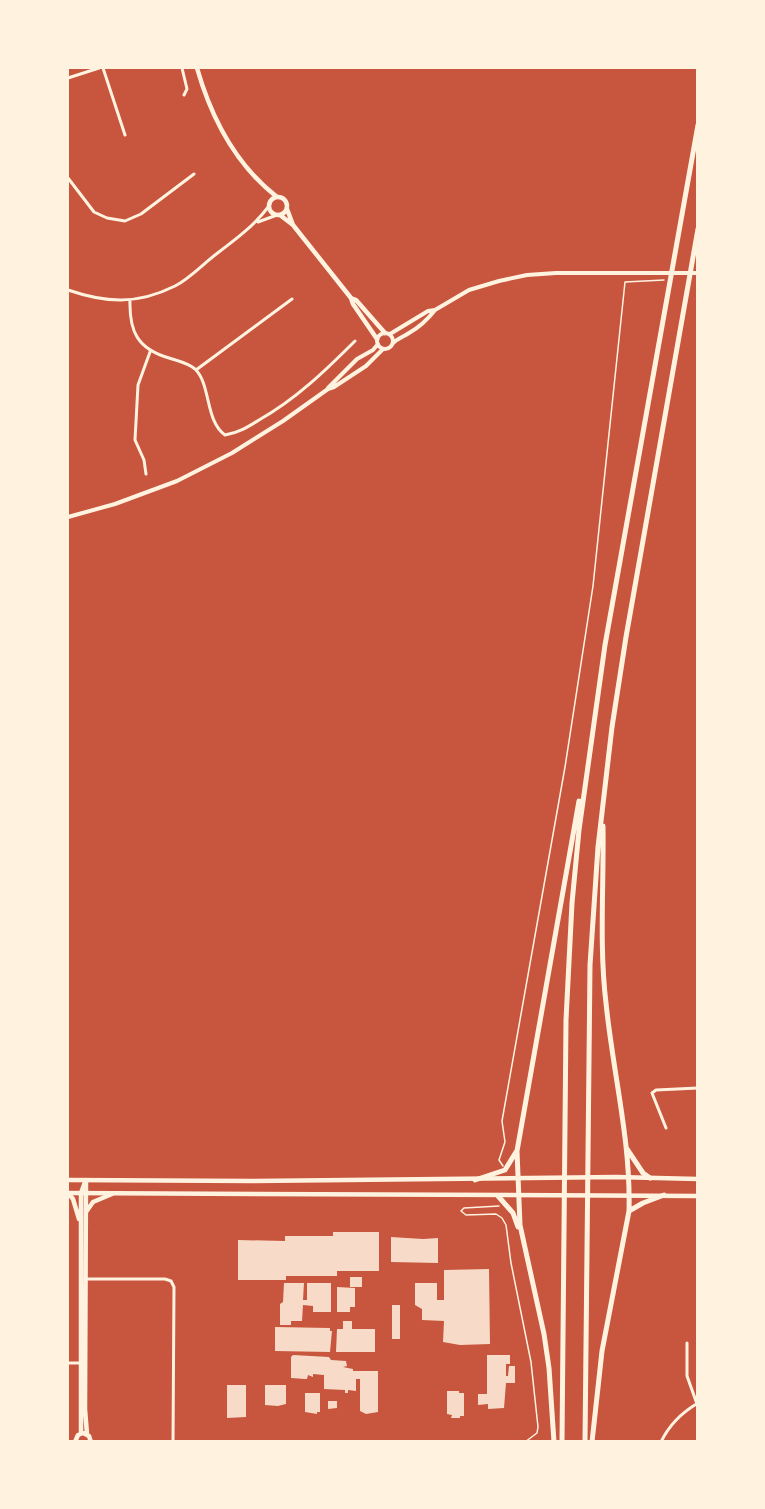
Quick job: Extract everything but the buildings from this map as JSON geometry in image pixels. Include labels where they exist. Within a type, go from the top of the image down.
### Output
[{"type":"highway","points":[[554,1442],[549,1368],[544,1334],[523,1240],[517,1151],[698,125]]},
{"type":"highway","points":[[585,1442],[590,965],[603,794],[626,637],[698,229]]},
{"type":"highway","points":[[562,1442],[566,1020],[572,903],[589,751]]},
{"type":"highway","points":[[592,1442],[602,1351],[629,1195],[627,1148],[605,1000],[603,794]]},
{"type":"highway","points":[[627,1148],[642,1173],[650,1178]]},
{"type":"highway","points":[[475,1180],[505,1170],[517,1151]]},
{"type":"highway","points":[[628,1211],[664,1195]]},
{"type":"highway","points":[[498,1196],[513,1213],[523,1240]]},
{"type":"main road","points":[[197,68],[202,87],[228,141],[263,186],[285,200],[293,225]]},
{"type":"main road","points":[[263,186],[272,212],[293,225],[351,298],[378,341]]},
{"type":"main road","points":[[270,204],[277,197]]},
{"type":"main road","points":[[278,215],[287,209]]},
{"type":"main road","points":[[351,298],[356,300],[388,333]]},
{"type":"main road","points":[[68,1180],[475,1180],[629,1177],[698,1179]]},
{"type":"main road","points":[[84,1434],[81,1224],[86,1180]]},
{"type":"main road","points":[[200,1181],[200,1194]]},
{"type":"main road","points":[[83,1192],[86,1212],[81,1363],[84,1434],[92,1441]]},
{"type":"main road","points":[[68,1193],[698,1196]]},
{"type":"main road","points":[[68,1193],[73,1199],[81,1224]]},
{"type":"main road","points":[[86,1212],[93,1202],[115,1193]]},
{"type":"main road","points":[[75,1442],[76,1437],[84,1434]]},
{"type":"street","points":[[68,78],[101,68],[125,135]]},
{"type":"street","points":[[182,68],[187,89],[184,95]]},
{"type":"street","points":[[68,178],[94,212],[107,218],[125,221],[141,214],[194,174]]},
{"type":"street","points":[[68,290],[95,299],[130,300],[177,286],[256,223],[270,204]]},
{"type":"street","points":[[256,223],[278,215]]},
{"type":"street","points":[[328,389],[370,363],[383,349],[390,347],[399,337],[420,325],[435,310],[469,290],[527,275],[698,273]]},
{"type":"street","points":[[196,370],[292,299]]},
{"type":"street","points":[[130,300],[129,319],[134,334],[150,352],[186,363],[196,370],[219,431],[225,435],[233,434],[281,407],[314,381],[355,341]]},
{"type":"street","points":[[68,517],[115,504],[177,481],[232,453],[284,421],[328,389],[357,359],[373,350],[380,334],[388,333],[428,311],[435,310]]},
{"type":"street","points":[[388,333],[393,338],[393,343]]},
{"type":"street","points":[[378,341],[383,349]]},
{"type":"street","points":[[146,474],[144,460],[135,440],[138,385],[150,352]]},
{"type":"street","points":[[666,1128],[651,1093],[662,1090],[698,1088]]},
{"type":"street","points":[[83,1279],[165,1279],[171,1281],[174,1287],[173,1442]]},
{"type":"street","points":[[661,1442],[678,1417],[697,1403],[687,1376],[687,1342]]},
{"type":"street","points":[[68,1363],[81,1363]]},
{"type":"path","points":[[505,1170],[499,1160],[505,1142],[502,1121],[565,767],[593,586],[626,282],[663,280]]},
{"type":"path","points":[[508,1205],[505,1208],[490,1206],[464,1208],[461,1211],[466,1215],[496,1214],[506,1225],[511,1263],[531,1362],[538,1427],[537,1432],[525,1442]]}]
